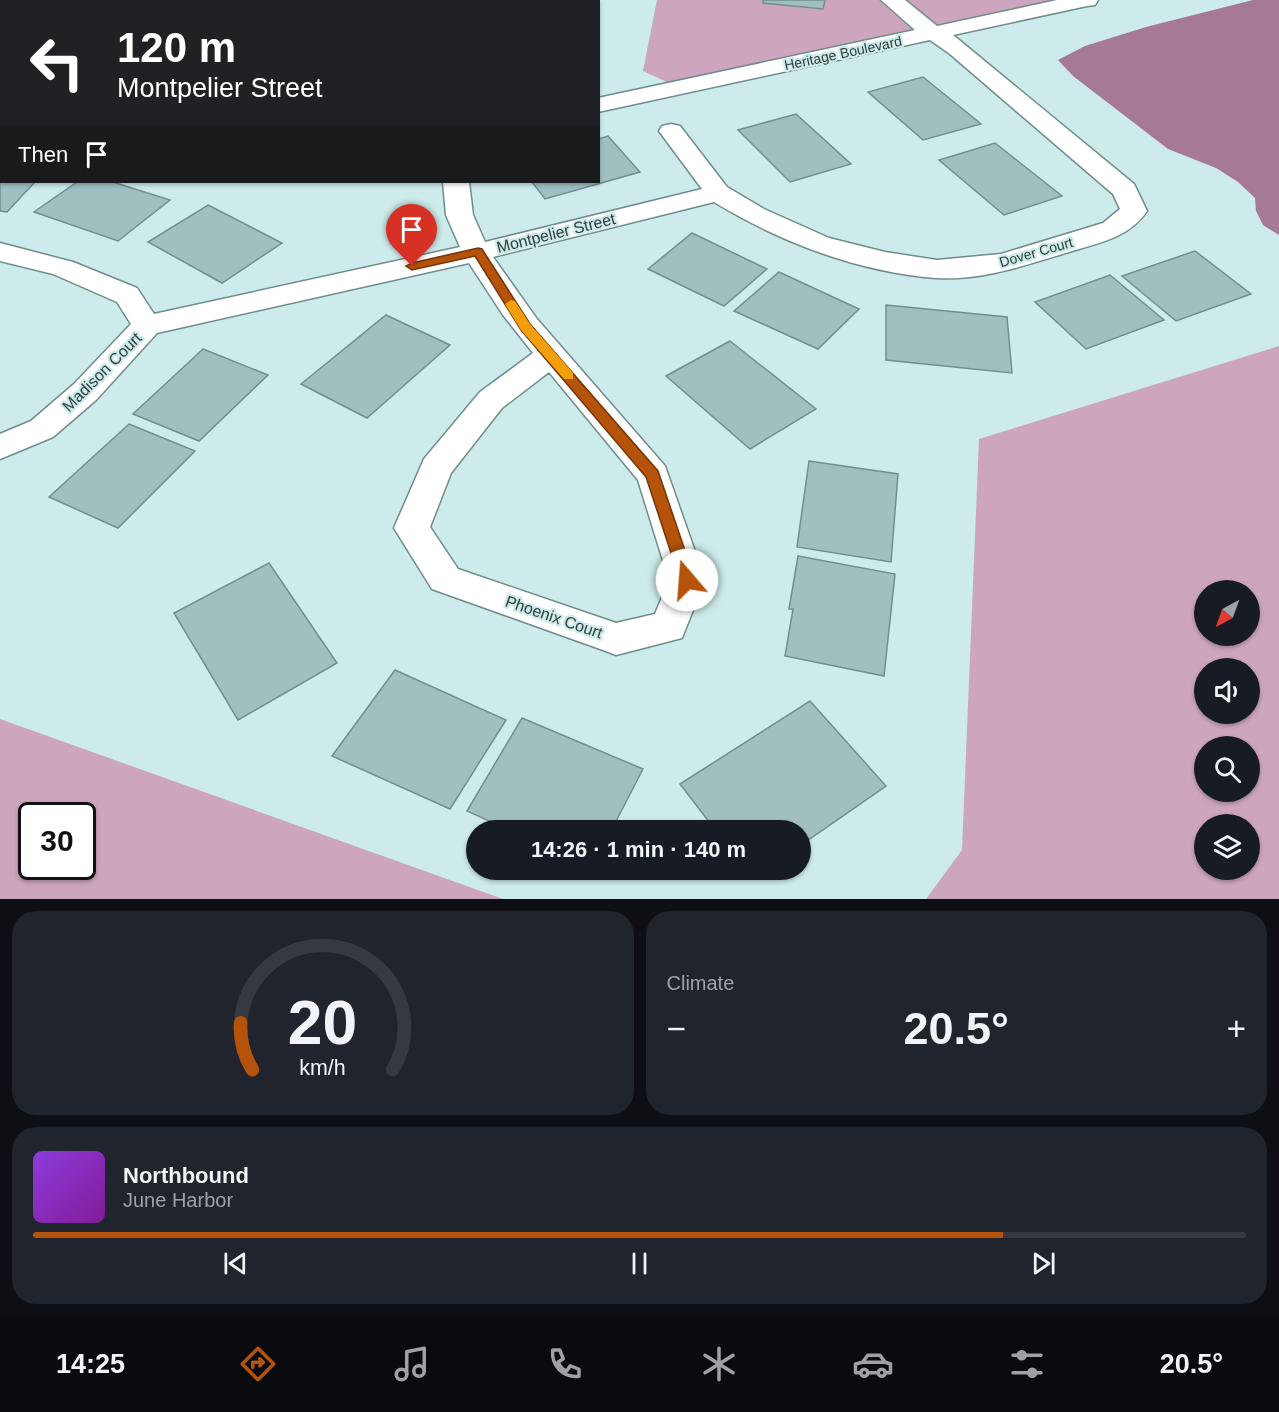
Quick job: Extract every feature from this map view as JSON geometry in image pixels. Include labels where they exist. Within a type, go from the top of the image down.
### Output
[{"type":"street","points":[[892,0],[934,34]]},
{"type":"street","name":"Heritage Boulevard","points":[[600,105],[1087,0]]},
{"type":"street","name":"Dover Court","points":[[671,131],[718,193],[754,215],[819,244],[885,261],[937,269],[1003,263],[1113,229],[1134,211],[1125,190],[958,49],[934,34]]},
{"type":"street","name":"Phoenix Court","points":[[456,183],[460,217],[478,252],[525,327],[551,355],[653,475],[687,580],[669,627],[616,639],[445,579],[412,528],[436,468],[491,400],[551,355]]},
{"type":"street","name":"Montpelier Street","points":[[147,325],[478,252],[718,193]]},
{"type":"street","name":"Madison Court","points":[[0,252],[63,268],[127,295],[147,325],[85,392],[50,422],[27,436],[0,447]]},
{"type":"shaded area","points":[[657,0],[1073,0],[684,90],[643,71]]},
{"type":"shaded area","points":[[1253,0],[1279,0],[1279,235],[1263,225],[1256,211],[1255,198],[1238,182],[1216,168],[1168,149],[1073,76],[1058,60],[1085,46],[1146,27]]},
{"type":"shaded area","points":[[1279,346],[1279,899],[926,899],[962,850],[979,439]]},
{"type":"shaded area","points":[[0,719],[503,899],[0,899]]},
{"type":"building","points":[[763,0],[825,0],[823,9],[763,3]]},
{"type":"building","points":[[923,77],[981,124],[923,140],[868,92]]},
{"type":"building","points":[[796,114],[851,164],[790,182],[738,130]]},
{"type":"building","points":[[608,136],[640,172],[545,199],[533,183],[600,183],[600,138]]},
{"type":"building","points":[[995,143],[1062,196],[1004,215],[939,160]]},
{"type":"building","points":[[0,183],[34,183],[7,212],[0,211]]},
{"type":"building","points":[[76,183],[116,183],[170,200],[118,241],[34,212]]},
{"type":"building","points":[[208,205],[282,243],[222,283],[148,242]]},
{"type":"building","points":[[692,233],[767,269],[724,306],[648,269]]},
{"type":"building","points":[[1195,251],[1251,294],[1176,321],[1122,276]]},
{"type":"building","points":[[779,272],[859,309],[818,349],[734,311]]},
{"type":"building","points":[[1110,275],[1164,320],[1086,349],[1035,302]]},
{"type":"building","points":[[886,305],[1007,317],[1012,373],[886,360]]},
{"type":"building","points":[[386,315],[450,345],[367,418],[301,384]]},
{"type":"building","points":[[730,341],[816,409],[750,449],[666,376]]},
{"type":"building","points":[[203,349],[268,375],[199,441],[133,414]]},
{"type":"building","points":[[129,424],[195,451],[118,528],[49,497]]},
{"type":"building","points":[[809,461],[898,474],[891,562],[797,547]]},
{"type":"building","points":[[798,556],[895,574],[884,676],[785,656],[793,609],[789,609]]},
{"type":"building","points":[[269,563],[337,663],[238,720],[174,613]]},
{"type":"building","points":[[395,670],[506,720],[450,809],[332,756]]},
{"type":"building","points":[[810,701],[886,786],[811,838],[811,820],[708,820],[680,784]]},
{"type":"building","points":[[522,718],[643,769],[617,820],[487,820],[467,811]]},
{"type":"slow traffic","points":[[511,304],[525,327],[569,376]]},
{"type":"route","points":[[412,266],[478,252],[525,327],[653,475],[687,580]]}]
